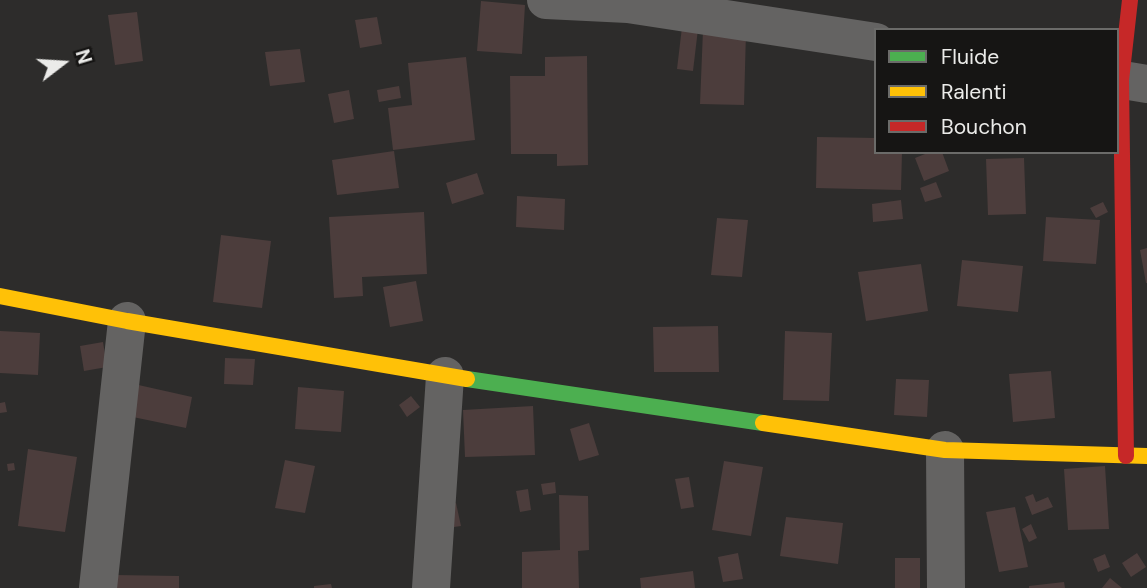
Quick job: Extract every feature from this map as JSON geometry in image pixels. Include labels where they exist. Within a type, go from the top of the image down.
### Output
[{"type":"street","points":[[546,0],[628,2],[874,42]]},
{"type":"street","points":[[1126,456],[1130,0]]},
{"type":"street","points":[[0,296],[127,321],[445,376],[946,450],[1147,456]]},
{"type":"street","points":[[98,588],[127,321]]},
{"type":"street","points":[[430,588],[445,376]]},
{"type":"street","points":[[946,450],[946,588]]},
{"type":"building","points":[[481,1],[525,5],[522,54],[477,51]]},
{"type":"building","points":[[137,12],[143,61],[115,65],[108,15]]},
{"type":"building","points":[[377,17],[382,44],[360,48],[355,20]]},
{"type":"building","points":[[682,27],[698,29],[693,71],[677,69]]},
{"type":"building","points":[[703,30],[746,32],[744,105],[700,104]]},
{"type":"building","points":[[300,49],[305,82],[270,86],[265,52]]},
{"type":"building","points":[[587,56],[588,165],[557,166],[557,154],[511,154],[510,76],[545,76],[545,57]]},
{"type":"building","points":[[466,57],[475,140],[393,150],[388,108],[412,105],[408,63]]},
{"type":"building","points":[[399,86],[401,98],[379,102],[377,90]]},
{"type":"building","points":[[349,90],[354,119],[334,123],[328,94]]},
{"type":"building","points":[[817,137],[874,138],[874,154],[902,154],[901,190],[816,188]]},
{"type":"building","points":[[394,151],[399,188],[337,195],[332,160]]},
{"type":"building","points":[[925,154],[943,154],[949,171],[924,181],[915,158]]},
{"type":"building","points":[[1024,158],[1026,214],[988,215],[986,159]]},
{"type":"building","points":[[477,173],[484,194],[452,204],[446,183]]},
{"type":"building","points":[[936,182],[942,197],[925,202],[920,188]]},
{"type":"building","points":[[517,196],[565,199],[564,230],[516,227]]},
{"type":"building","points":[[901,200],[903,219],[873,222],[872,204]]},
{"type":"building","points":[[1103,202],[1108,212],[1096,218],[1090,208]]},
{"type":"building","points":[[424,212],[427,274],[362,277],[363,296],[334,298],[329,217]]},
{"type":"building","points":[[1046,217],[1100,220],[1096,264],[1043,261]]},
{"type":"building","points":[[717,218],[748,220],[742,277],[711,275]]},
{"type":"building","points":[[221,235],[271,241],[262,308],[213,302]]},
{"type":"building","points":[[1147,248],[1147,283],[1146,283],[1140,250]]},
{"type":"building","points":[[962,260],[1023,266],[1018,312],[957,306]]},
{"type":"building","points":[[921,264],[928,311],[866,321],[858,272]]},
{"type":"building","points":[[416,281],[423,321],[390,327],[383,287]]},
{"type":"building","points":[[718,326],[719,372],[654,372],[653,327]]},
{"type":"building","points":[[0,331],[40,333],[38,375],[0,373]]},
{"type":"building","points":[[785,331],[832,333],[829,401],[783,400]]},
{"type":"building","points":[[103,342],[107,367],[84,371],[80,346]]},
{"type":"building","points":[[225,358],[255,359],[253,385],[224,384]]},
{"type":"building","points":[[1051,371],[1055,418],[1013,422],[1009,374]]},
{"type":"building","points":[[896,379],[929,380],[927,417],[894,415]]},
{"type":"building","points":[[134,384],[192,397],[186,428],[128,416]]},
{"type":"building","points":[[298,387],[344,391],[341,432],[295,429]]},
{"type":"building","points":[[411,396],[420,407],[407,417],[399,405]]},
{"type":"building","points":[[5,402],[7,412],[0,413],[0,403]]},
{"type":"building","points":[[533,406],[535,455],[465,457],[463,410]]},
{"type":"building","points":[[589,423],[599,455],[579,461],[570,429]]},
{"type":"building","points":[[28,449],[77,457],[65,532],[18,526]]},
{"type":"building","points":[[285,460],[315,466],[305,513],[275,508]]},
{"type":"building","points":[[724,461],[763,467],[751,536],[712,530]]},
{"type":"building","points":[[14,463],[15,470],[8,471],[7,464]]},
{"type":"building","points":[[1105,466],[1109,529],[1068,530],[1064,469]]},
{"type":"building","points":[[689,477],[694,507],[681,509],[675,479]]},
{"type":"building","points":[[555,482],[556,493],[543,495],[541,484]]},
{"type":"building","points":[[528,489],[531,510],[520,512],[516,491]]},
{"type":"building","points":[[1033,494],[1036,502],[1048,497],[1053,507],[1032,515],[1025,497]]},
{"type":"building","points":[[559,495],[588,496],[589,550],[578,551],[579,588],[522,588],[522,552],[560,550]]},
{"type":"building","points":[[456,503],[461,526],[447,528],[442,506]]},
{"type":"building","points":[[1015,507],[1028,567],[999,572],[986,512]]},
{"type":"building","points":[[786,517],[843,523],[838,564],[780,556]]},
{"type":"building","points":[[1031,524],[1037,538],[1029,542],[1022,529]]},
{"type":"building","points":[[738,553],[743,579],[723,582],[718,557]]},
{"type":"building","points":[[1137,553],[1146,567],[1131,577],[1122,563]]},
{"type":"building","points":[[1105,554],[1110,567],[1098,572],[1093,559]]},
{"type":"building","points":[[895,558],[920,558],[920,588],[895,588]]},
{"type":"building","points":[[693,571],[695,588],[641,588],[640,578]]},
{"type":"building","points":[[115,575],[179,576],[179,588],[115,588]]},
{"type":"building","points":[[1110,578],[1122,588],[1102,588]]},
{"type":"building","points":[[1064,582],[1065,588],[1029,588],[1029,586]]},
{"type":"building","points":[[331,584],[332,588],[314,588],[314,586]]},
{"type":"traffic: fast","points":[[467,379],[763,423]]},
{"type":"traffic: slow","points":[[0,296],[127,321],[467,379]]},
{"type":"traffic: slow","points":[[763,423],[945,450],[1147,456]]},
{"type":"traffic: jam","points":[[1126,456],[1121,80],[1130,0]]}]
